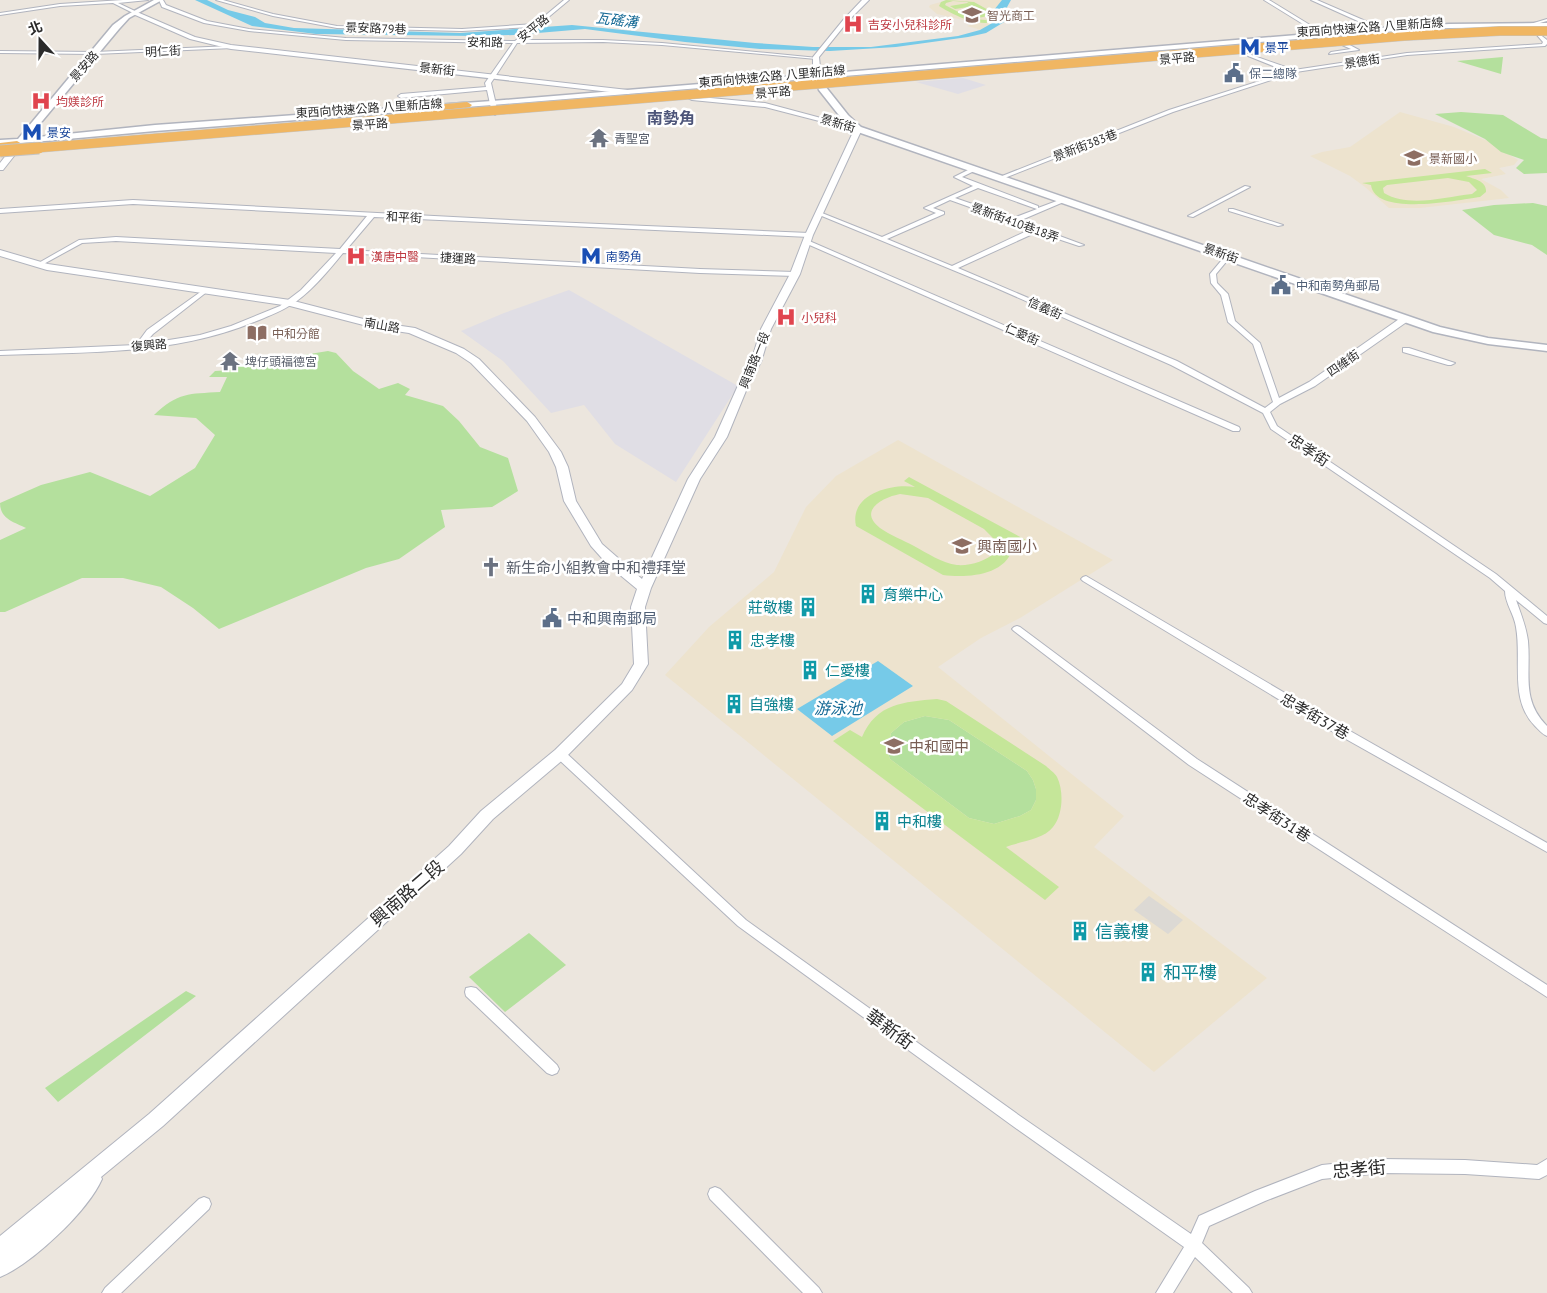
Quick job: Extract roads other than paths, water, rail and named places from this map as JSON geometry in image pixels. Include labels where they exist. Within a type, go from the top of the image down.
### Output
[{"type":"highway","name":"東西向快速公路 八里新店線","points":[[0,144],[18,145],[434,112],[1424,30],[1546,32]]},
{"type":"highway","name":"東西向快速公路 八里新店線","points":[[0,152],[1404,36],[1500,31],[1546,32]]},
{"type":"highway","points":[[18,145],[49,138],[467,105]]},
{"type":"main road","name":"景安路","points":[[18,145],[116,27],[135,13],[160,0]]},
{"type":"main road","name":"景平路","points":[[0,152],[18,145],[164,127],[467,105],[1382,30],[1449,26],[1529,25],[1546,32]]},
{"type":"main road","name":"景平路","points":[[18,145],[495,114],[1341,44],[1463,35],[1546,32]]},
{"type":"main road","points":[[822,88],[845,117],[858,129]]},
{"type":"main road","name":"景新街","points":[[628,92],[692,98]]},
{"type":"main road","name":"景平路","points":[[18,145],[446,113],[492,103]]},
{"type":"main road","name":"景新街","points":[[858,129],[1437,330],[1488,341],[1547,348]]},
{"type":"street","name":"景新街","points":[[107,0],[182,36],[231,47],[628,92]]},
{"type":"street","points":[[0,14],[33,8],[146,0]]},
{"type":"street","name":"安和路","points":[[160,0],[164,6],[206,22],[249,30],[346,39],[603,41],[816,57]]},
{"type":"street","name":"景安路79巷","points":[[218,0],[273,15],[337,27],[462,30],[536,26]]},
{"type":"street","name":"安平路","points":[[495,114],[488,83],[492,76],[518,41],[567,0]]},
{"type":"street","points":[[855,11],[858,0]]},
{"type":"street","points":[[822,88],[817,77],[816,57],[866,0]]},
{"type":"street","points":[[1266,0],[1324,35],[1357,50],[1330,53]]},
{"type":"street","points":[[1313,0],[1382,30],[1386,41]]},
{"type":"street","points":[[1529,25],[1547,20]]},
{"type":"street","name":"景德街","points":[[1171,111],[1294,72],[1407,54],[1545,45],[1546,32]]},
{"type":"street","name":"明仁街","points":[[0,52],[95,53],[231,47]]},
{"type":"street","points":[[1246,53],[1294,72]]},
{"type":"street","points":[[401,96],[489,88]]},
{"type":"street","name":"景新街","points":[[692,98],[765,105],[858,129]]},
{"type":"street","name":"景新街383巷","points":[[1000,178],[1171,111]]},
{"type":"street","name":"興南路一段","points":[[644,588],[694,479],[721,437],[745,381],[756,362],[766,329],[795,274],[808,239],[858,129]]},
{"type":"street","name":"景安路","points":[[0,168],[18,145]]},
{"type":"street","points":[[974,169],[957,177],[1036,207]]},
{"type":"street","points":[[882,239],[942,213],[927,208],[978,186]]},
{"type":"street","points":[[1191,216],[1247,187]]},
{"type":"street","name":"景新街410巷18弄","points":[[949,198],[1081,245]]},
{"type":"street","points":[[1012,221],[1064,200]]},
{"type":"street","name":"和平街","points":[[0,212],[133,202],[808,239]]},
{"type":"street","points":[[1230,210],[1280,226]]},
{"type":"street","name":"信義街","points":[[820,214],[953,268],[1174,363],[1266,412]]},
{"type":"street","name":"復興路","points":[[0,353],[139,346],[213,336],[239,328],[290,303],[341,251],[372,215]]},
{"type":"street","points":[[953,268],[1035,230]]},
{"type":"street","name":"捷運路","points":[[38,265],[81,241],[96,239],[700,271],[795,274]]},
{"type":"street","name":"仁愛街","points":[[808,239],[1236,429]]},
{"type":"street","name":"南山路","points":[[0,253],[38,265],[290,303],[375,325],[411,330],[460,351],[475,361],[524,412],[555,452],[562,467],[570,501],[597,546],[644,588]]},
{"type":"street","points":[[1228,256],[1213,274],[1214,283],[1224,294],[1232,322],[1256,342],[1277,402],[1266,412]]},
{"type":"street","points":[[139,346],[150,332],[206,290]]},
{"type":"street","name":"四維街","points":[[1277,402],[1312,384],[1406,319]]},
{"type":"street","points":[[1406,350],[1451,363]]},
{"type":"street","name":"忠孝街","points":[[1266,412],[1274,428],[1335,467],[1493,576],[1547,621]]},
{"type":"street","name":"忠孝街37巷","points":[[1086,579],[1332,726],[1547,848]]},
{"type":"street","name":"興南路二段","points":[[0,1249],[64,1194],[156,1120],[455,850],[487,815],[560,754],[626,687],[642,664],[638,606],[644,588]]},
{"type":"street","points":[[1509,591],[1510,601],[1521,627],[1523,695],[1538,724],[1547,732]]},
{"type":"street","name":"忠孝街31巷","points":[[1016,629],[1193,762],[1547,992]]},
{"type":"street","name":"華新街","points":[[560,754],[742,923],[1015,1120],[1194,1244],[1244,1293]]},
{"type":"street","points":[[471,992],[552,1069]]},
{"type":"street","name":"興南路二段","points":[[0,1267],[28,1247],[69,1210],[103,1164]]},
{"type":"street","name":"忠孝街","points":[[1194,1244],[1204,1221],[1260,1196],[1322,1172],[1381,1166],[1465,1167],[1539,1172],[1547,1166]]},
{"type":"street","points":[[715,1194],[814,1293]]},
{"type":"street","points":[[110,1293],[204,1204]]},
{"type":"street","points":[[1164,1293],[1194,1244]]},
{"type":"water","points":[[195,0],[207,0],[228,10],[255,17],[265,23],[294,28],[460,33],[572,25],[755,43],[813,47],[871,47],[958,36],[980,30],[1001,18],[994,10],[1002,0],[1011,0],[1006,9],[1009,19],[986,33],[896,47],[830,51],[760,49],[685,42],[585,29],[475,36],[316,34],[252,26]]},
{"type":"water","name":"游泳池","points":[[878,661],[913,686],[832,736],[797,709]]},
{"type":"railway","points":[[15,148],[0,149],[1410,35],[1547,30]]},
{"type":"place","name":"智光商工","points":[[972,15]]},
{"type":"place","name":"吉安小兒科診所","points":[[853,24]]},
{"type":"place","name":"景平","points":[[1250,47]]},
{"type":"place","name":"保二總隊","points":[[1234,73]]},
{"type":"place","name":"均媄診所","points":[[41,101]]},
{"type":"place","name":"景安","points":[[32,132]]},
{"type":"place","name":"青聖宮","points":[[599,138]]},
{"type":"place","name":"景新國小","points":[[1414,158]]},
{"type":"place","name":"漢唐中醫","points":[[356,256]]},
{"type":"place","name":"南勢角","points":[[591,256]]},
{"type":"place","name":"中和南勢角郵局","points":[[1281,285]]},
{"type":"place","name":"小兒科","points":[[786,317]]},
{"type":"place","name":"中和分館","points":[[257,333]]},
{"type":"place","name":"埤仔頭福德宮","points":[[230,361]]},
{"type":"place","name":"興南國小","points":[[962,546]]},
{"type":"place","name":"新生命小組教會中和禮拜堂","points":[[491,567]]},
{"type":"place","name":"育樂中心","points":[[868,594]]},
{"type":"place","name":"莊敬樓","points":[[808,607]]},
{"type":"place","name":"中和興南郵局","points":[[552,618]]},
{"type":"place","name":"忠孝樓","points":[[735,640]]},
{"type":"place","name":"仁愛樓","points":[[810,670]]},
{"type":"place","name":"自強樓","points":[[734,704]]},
{"type":"place","name":"中和國中","points":[[894,746]]},
{"type":"place","name":"中和樓","points":[[882,821]]},
{"type":"place","name":"信義樓","points":[[1080,931]]},
{"type":"place","name":"和平樓","points":[[1148,972]]},
{"type":"district","name":"南勢角","points":[[671,118]]},
{"type":"water label","name":"瓦磘溝","points":[[617,20]]}]
